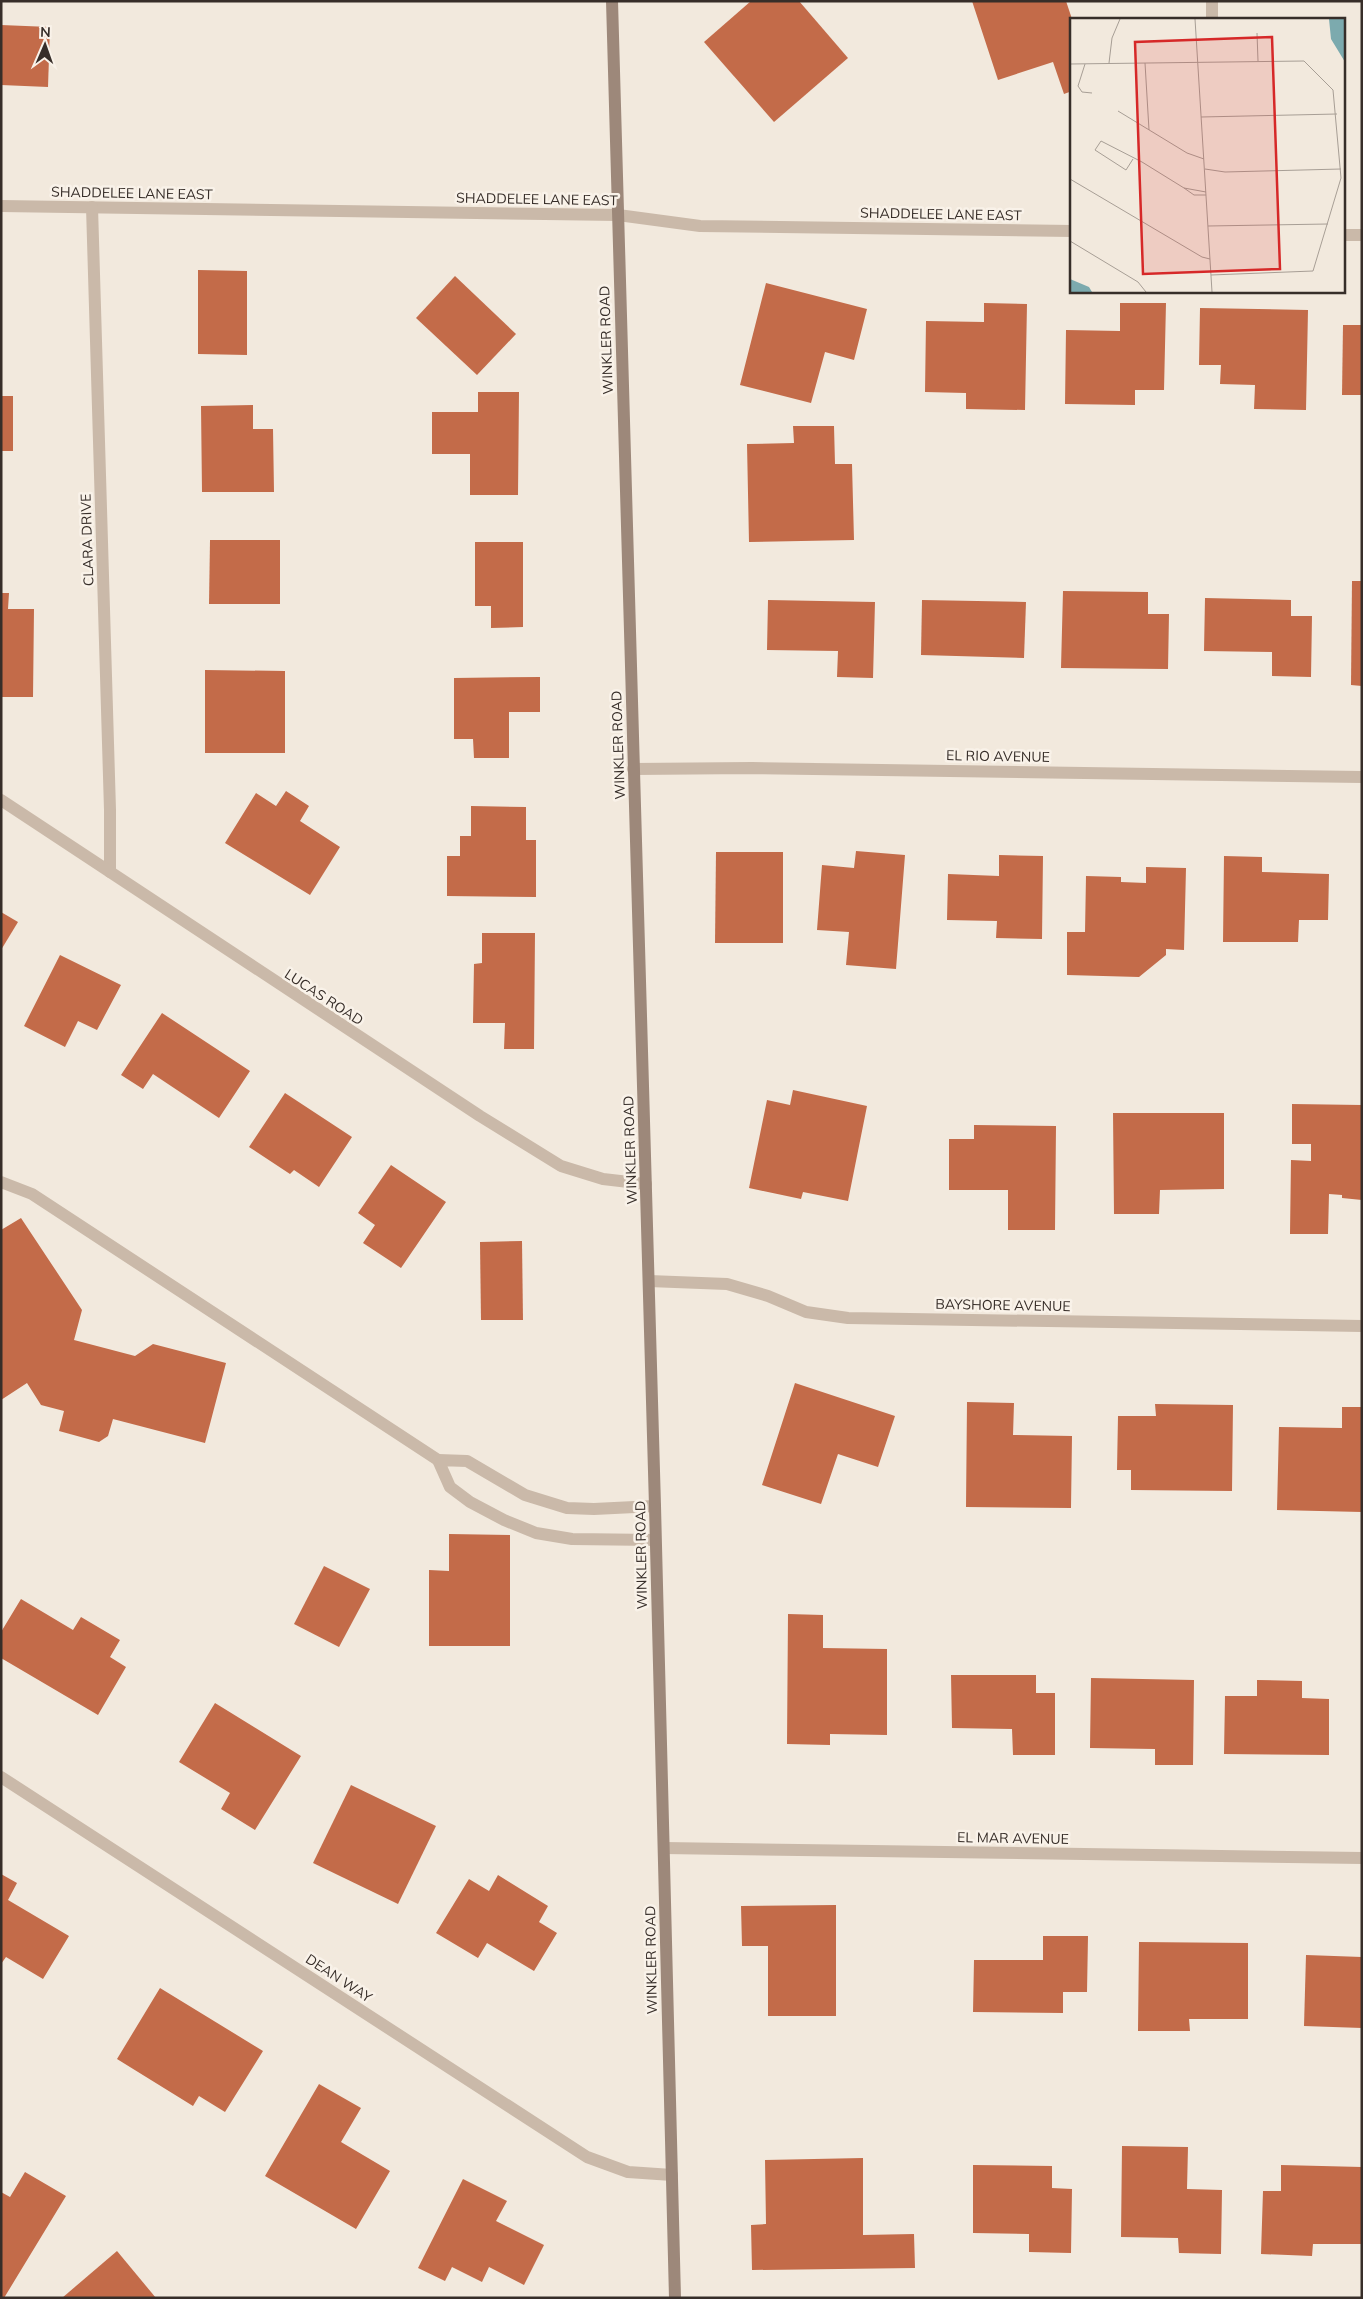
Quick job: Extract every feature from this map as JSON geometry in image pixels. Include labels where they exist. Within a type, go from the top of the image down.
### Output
[{"type":"street","name":"WINKLER ROAD","points":[[612,1],[649,1281],[674,2298]]},
{"type":"street","points":[[1212,1],[1212,18]]},
{"type":"street","name":"SHADDELEE LANE EAST","points":[[1,206],[618,215],[700,226],[1070,231]]},
{"type":"street","name":"CLARA DRIVE","points":[[92,207],[110,800],[110,872]]},
{"type":"street","points":[[1346,235],[1362,235]]},
{"type":"street","name":"EL RIO AVENUE","points":[[633,768],[1362,776]]},
{"type":"street","name":"LUCAS ROAD","points":[[1,800],[480,1116],[561,1166],[603,1179],[646,1184]]},
{"type":"street","points":[[1,1182],[32,1194],[438,1460],[467,1461],[525,1495],[567,1508],[594,1509],[655,1506]]},
{"type":"street","name":"BAYSHORE AVENUE","points":[[649,1281],[727,1284],[768,1296],[806,1312],[848,1318],[1362,1326]]},
{"type":"street","points":[[438,1460],[450,1487],[470,1502],[504,1520],[536,1532],[572,1539],[655,1540]]},
{"type":"street","name":"DEAN WAY","points":[[1,1777],[587,2157],[628,2172],[672,2175]]},
{"type":"street","name":"EL MAR AVENUE","points":[[664,1848],[1362,1858]]},
{"type":"building","points":[[751,1],[799,1],[848,58],[774,122],[704,42]]},
{"type":"building","points":[[972,1],[1066,1],[1072,18],[1070,18],[1070,92],[1064,94],[1053,62],[998,80]]},
{"type":"building","points":[[1,25],[50,27],[48,87],[1,85]]},
{"type":"building","points":[[198,270],[247,271],[247,355],[198,354]]},
{"type":"building","points":[[455,276],[516,334],[477,375],[416,318]]},
{"type":"building","points":[[766,283],[867,309],[854,360],[825,352],[811,403],[740,385]]},
{"type":"building","points":[[984,303],[1027,304],[1025,410],[966,409],[966,393],[925,392],[926,321],[984,322]]},
{"type":"building","points":[[1120,303],[1166,303],[1164,390],[1135,390],[1135,405],[1065,404],[1066,330],[1120,331]]},
{"type":"building","points":[[1200,308],[1308,310],[1306,410],[1254,409],[1255,385],[1220,384],[1221,365],[1199,365]]},
{"type":"building","points":[[1343,325],[1362,325],[1362,395],[1342,395]]},
{"type":"building","points":[[478,392],[519,392],[518,495],[470,495],[470,454],[432,454],[432,412],[478,412]]},
{"type":"building","points":[[1,396],[13,396],[13,451],[1,451]]},
{"type":"building","points":[[253,405],[253,429],[273,429],[274,492],[202,492],[201,406]]},
{"type":"building","points":[[793,426],[834,426],[835,464],[852,464],[854,540],[749,542],[747,444],[794,443]]},
{"type":"building","points":[[210,540],[280,540],[280,604],[209,604]]},
{"type":"building","points":[[475,542],[523,542],[523,627],[491,628],[491,606],[475,606]]},
{"type":"building","points":[[1352,581],[1362,581],[1362,686],[1351,685]]},
{"type":"building","points":[[1063,591],[1148,592],[1148,614],[1169,614],[1168,669],[1061,668]]},
{"type":"building","points":[[1,593],[9,593],[8,609],[34,609],[33,697],[1,697]]},
{"type":"building","points":[[1205,598],[1291,600],[1291,616],[1312,616],[1311,677],[1272,676],[1272,652],[1204,651]]},
{"type":"building","points":[[768,600],[875,602],[873,678],[837,677],[838,651],[767,650]]},
{"type":"building","points":[[922,600],[1026,602],[1024,658],[921,655]]},
{"type":"building","points":[[205,670],[285,671],[285,753],[205,753]]},
{"type":"building","points":[[540,677],[540,712],[509,712],[509,758],[474,758],[473,739],[454,739],[454,678]]},
{"type":"building","points":[[286,791],[309,806],[300,821],[340,847],[310,895],[225,843],[256,793],[276,806]]},
{"type":"building","points":[[471,806],[526,807],[526,840],[536,840],[536,897],[447,896],[447,856],[460,856],[460,836],[471,836]]},
{"type":"building","points":[[856,851],[905,855],[896,969],[846,965],[849,932],[817,930],[822,865],[854,868]]},
{"type":"building","points":[[716,852],[783,852],[783,943],[715,943]]},
{"type":"building","points":[[999,855],[1043,856],[1042,939],[996,938],[997,921],[947,920],[948,874],[999,876]]},
{"type":"building","points":[[1224,856],[1262,857],[1262,872],[1329,874],[1328,920],[1299,920],[1298,942],[1223,942]]},
{"type":"building","points":[[1146,867],[1186,868],[1184,950],[1166,949],[1166,955],[1139,977],[1067,975],[1067,932],[1085,932],[1086,876],[1121,877],[1121,882],[1146,883]]},
{"type":"building","points":[[1,912],[18,922],[1,950]]},
{"type":"building","points":[[482,933],[535,933],[534,1049],[504,1049],[505,1023],[473,1023],[474,964],[482,963]]},
{"type":"building","points":[[60,955],[121,985],[97,1030],[78,1021],[65,1047],[24,1026]]},
{"type":"building","points":[[162,1013],[250,1071],[219,1118],[153,1074],[143,1089],[121,1075]]},
{"type":"building","points":[[793,1090],[867,1106],[848,1201],[803,1192],[801,1199],[749,1188],[767,1100],[790,1105]]},
{"type":"building","points":[[285,1093],[352,1137],[319,1187],[294,1170],[290,1174],[249,1147]]},
{"type":"building","points":[[1292,1104],[1362,1105],[1362,1200],[1342,1198],[1342,1195],[1329,1194],[1328,1234],[1290,1234],[1291,1160],[1311,1161],[1311,1144],[1292,1144]]},
{"type":"building","points":[[1113,1113],[1224,1113],[1224,1189],[1160,1190],[1159,1214],[1114,1214]]},
{"type":"building","points":[[974,1125],[1056,1126],[1055,1230],[1008,1230],[1008,1190],[949,1190],[949,1139],[974,1139]]},
{"type":"building","points":[[391,1165],[446,1202],[401,1268],[363,1243],[375,1225],[358,1213]]},
{"type":"building","points":[[21,1218],[82,1310],[74,1340],[135,1356],[153,1344],[226,1363],[205,1443],[113,1419],[108,1436],[99,1442],[59,1431],[64,1411],[41,1405],[27,1383],[1,1400],[1,1230]]},
{"type":"building","points":[[522,1241],[523,1320],[481,1320],[480,1242]]},
{"type":"building","points":[[795,1383],[895,1416],[878,1467],[838,1454],[821,1504],[762,1485]]},
{"type":"building","points":[[967,1402],[1014,1403],[1013,1435],[1072,1436],[1071,1508],[966,1507]]},
{"type":"building","points":[[1155,1404],[1233,1405],[1232,1491],[1131,1490],[1131,1470],[1117,1470],[1118,1416],[1156,1416]]},
{"type":"building","points":[[1342,1407],[1362,1407],[1362,1512],[1277,1510],[1279,1427],[1342,1428]]},
{"type":"building","points":[[449,1534],[510,1535],[510,1646],[429,1646],[429,1570],[449,1571]]},
{"type":"building","points":[[324,1566],[370,1589],[339,1647],[294,1624]]},
{"type":"building","points":[[21,1599],[73,1630],[81,1617],[120,1640],[110,1657],[126,1667],[98,1715],[1,1658],[1,1632]]},
{"type":"building","points":[[788,1614],[823,1615],[823,1648],[887,1649],[887,1735],[830,1734],[830,1745],[787,1744]]},
{"type":"building","points":[[951,1675],[1036,1675],[1036,1693],[1055,1693],[1055,1755],[1013,1755],[1012,1729],[952,1728]]},
{"type":"building","points":[[1091,1678],[1194,1680],[1193,1765],[1155,1765],[1155,1749],[1090,1748]]},
{"type":"building","points":[[1257,1680],[1302,1681],[1302,1698],[1329,1699],[1329,1755],[1224,1754],[1225,1696],[1257,1696]]},
{"type":"building","points":[[215,1703],[301,1756],[255,1830],[221,1809],[230,1793],[179,1762]]},
{"type":"building","points":[[351,1785],[436,1826],[398,1904],[313,1863]]},
{"type":"building","points":[[1,1874],[17,1883],[8,1900],[69,1936],[43,1979],[6,1957],[1,1964]]},
{"type":"building","points":[[498,1875],[548,1906],[539,1922],[557,1933],[534,1971],[487,1943],[478,1958],[436,1933],[469,1879],[489,1891]]},
{"type":"building","points":[[836,1905],[836,2016],[768,2016],[768,1946],[742,1946],[741,1906]]},
{"type":"building","points":[[1043,1936],[1088,1936],[1087,1992],[1063,1992],[1063,2013],[973,2012],[974,1960],[1043,1960]]},
{"type":"building","points":[[1139,1942],[1248,1943],[1248,2019],[1189,2019],[1190,2031],[1138,2031]]},
{"type":"building","points":[[1306,1955],[1362,1957],[1362,2028],[1304,2026]]},
{"type":"building","points":[[160,1988],[263,2051],[225,2112],[199,2096],[193,2106],[117,2059]]},
{"type":"building","points":[[319,2084],[361,2108],[341,2142],[390,2171],[356,2229],[265,2176]]},
{"type":"building","points":[[1122,2146],[1188,2147],[1187,2189],[1222,2190],[1221,2254],[1179,2253],[1178,2238],[1121,2237]]},
{"type":"building","points":[[863,2158],[863,2235],[914,2234],[915,2268],[752,2270],[751,2225],[766,2224],[765,2160]]},
{"type":"building","points":[[973,2165],[1052,2166],[1052,2188],[1072,2189],[1071,2253],[1029,2252],[1029,2234],[973,2233]]},
{"type":"building","points":[[1281,2165],[1362,2167],[1362,2244],[1313,2244],[1312,2256],[1261,2254],[1263,2191],[1281,2191]]},
{"type":"building","points":[[25,2172],[66,2196],[4,2298],[1,2298],[1,2192],[10,2197]]},
{"type":"building","points":[[463,2179],[507,2201],[496,2221],[544,2245],[524,2285],[489,2267],[482,2282],[452,2267],[445,2281],[418,2268]]},
{"type":"building","points":[[117,2251],[156,2298],[62,2298]]}]
